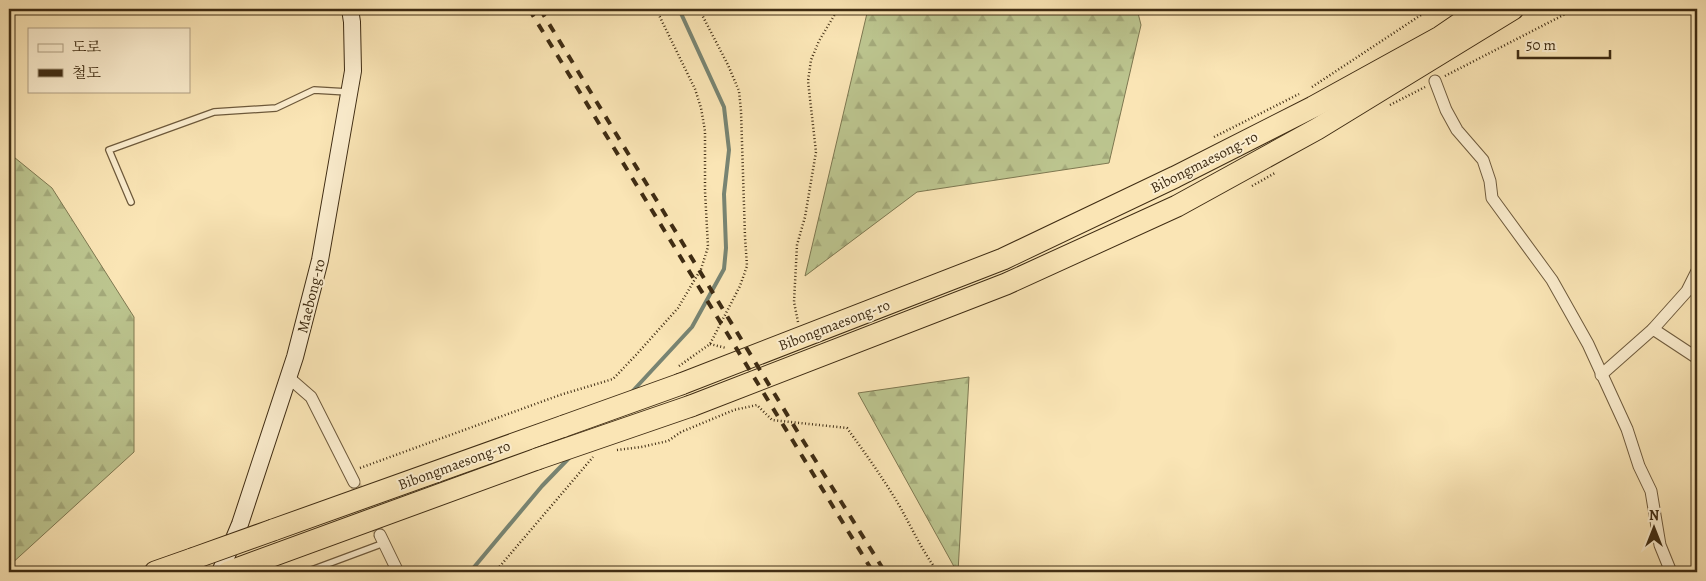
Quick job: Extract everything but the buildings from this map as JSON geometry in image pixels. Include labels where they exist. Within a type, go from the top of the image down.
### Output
[{"type":"highway","name":"Bibongmaesong-ro","points":[[155,572],[564,426],[680,375],[849,320],[1012,255],[1175,177],[1313,107],[1440,36],[1481,9]]},
{"type":"highway","name":"Bibongmaesong-ro","points":[[228,572],[537,459],[685,415],[1006,284],[1177,206],[1317,130],[1513,9]]},
{"type":"main road","name":"Maebong-ro","points":[[220,572],[240,524],[295,357],[320,260],[354,71],[350,9]]},
{"type":"street","points":[[1435,81],[1446,110],[1457,130],[1483,160],[1490,181],[1492,198],[1552,280],[1588,344],[1627,429],[1639,466],[1651,491],[1660,545],[1671,572]]},
{"type":"street","points":[[1601,375],[1653,329],[1687,291],[1697,271]]},
{"type":"street","points":[[1653,329],[1697,358]]},
{"type":"street","points":[[288,377],[311,397],[351,477]]},
{"type":"street","points":[[382,539],[398,572]]},
{"type":"lane","points":[[131,202],[109,150],[214,112],[276,108],[314,90],[350,92]]},
{"type":"lane","points":[[306,572],[382,539]]},
{"type":"path","points":[[351,477],[560,395],[612,379],[678,308],[701,269],[708,247],[705,191],[705,130],[695,89],[656,9]]},
{"type":"path","points":[[680,375],[710,344],[740,286],[747,266],[739,91],[699,9]]},
{"type":"path","points":[[798,324],[794,302],[797,245],[805,217],[816,152],[808,80],[811,60],[819,41],[838,9]]},
{"type":"path","points":[[1309,89],[1430,9]]},
{"type":"path","points":[[1389,106],[1575,9]]},
{"type":"path","points":[[1210,139],[1300,93]]},
{"type":"path","points":[[1249,187],[1282,168]]},
{"type":"path","points":[[710,344],[728,349]]},
{"type":"path","points":[[615,450],[668,441],[681,432],[734,410],[757,405],[772,420],[847,428],[876,469],[938,572]]},
{"type":"path","points":[[681,432],[685,415]]},
{"type":"path","points":[[495,572],[595,455]]},
{"type":"green space","points":[[868,9],[1137,9],[1141,25],[1109,163],[917,192],[805,276]]},
{"type":"green space","points":[[9,153],[52,188],[134,317],[134,452],[9,566]]},
{"type":"green space","points":[[969,377],[958,572],[957,572],[858,393]]},
{"type":"waterway","points":[[630,394],[692,327],[724,269],[726,248],[724,194],[729,150],[724,107],[679,9]]},
{"type":"waterway","points":[[470,572],[542,486],[570,457]]},
{"type":"tunnel","points":[[354,482],[380,535]]},
{"type":"railway","points":[[529,9],[873,572]]},
{"type":"railway","points":[[540,9],[885,572]]}]
